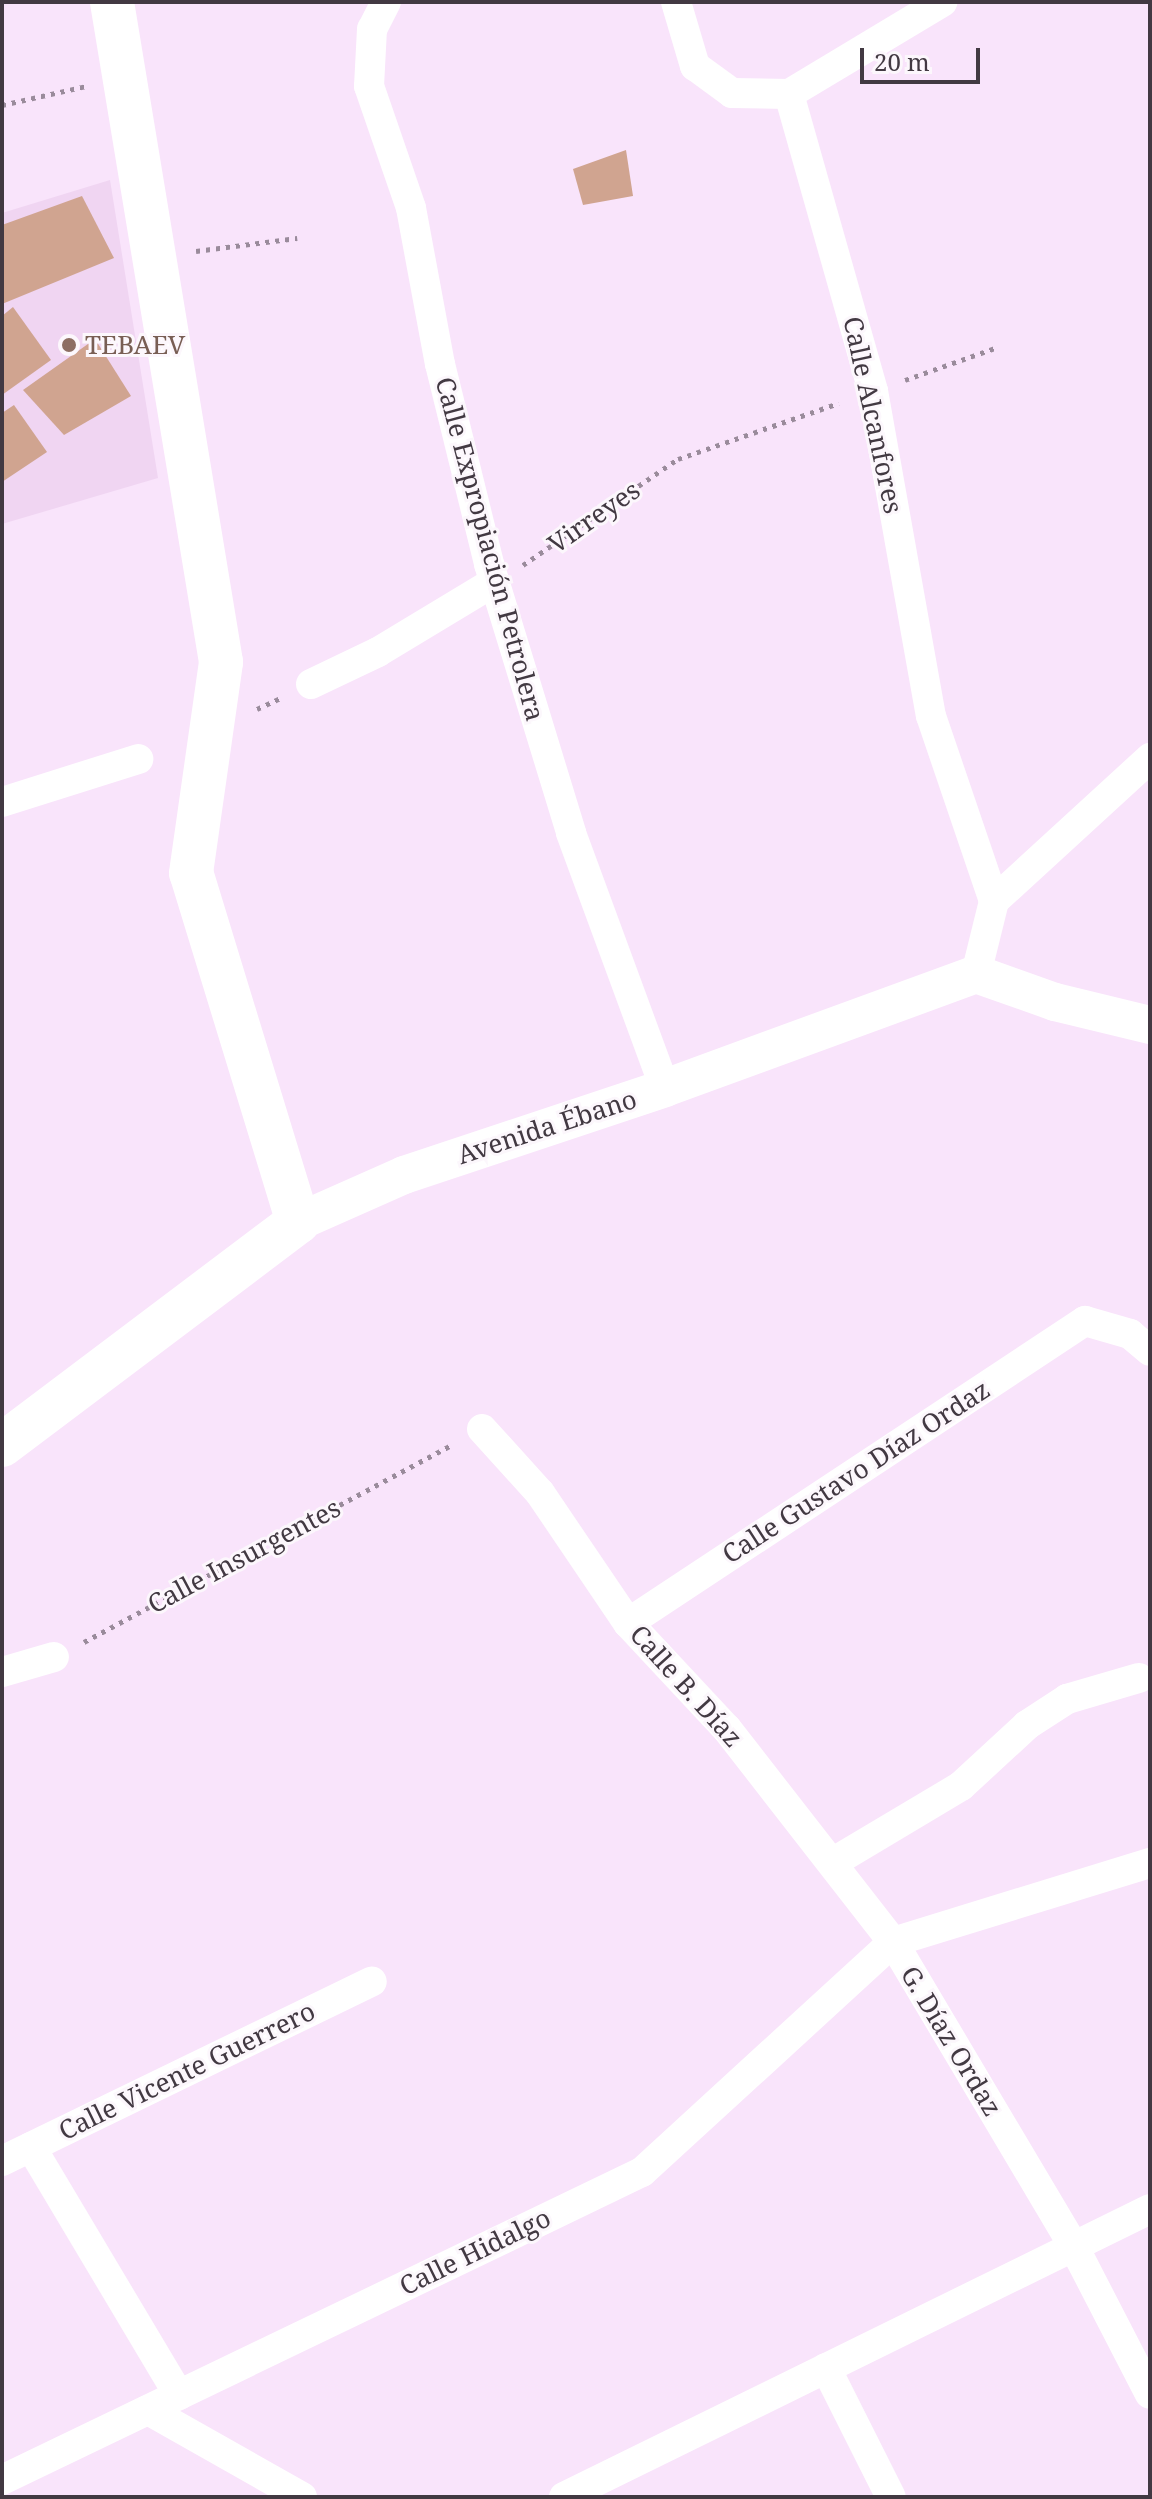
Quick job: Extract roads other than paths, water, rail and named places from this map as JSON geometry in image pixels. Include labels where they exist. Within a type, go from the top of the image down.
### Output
[{"type":"main road","points":[[112,2],[221,662],[191,873],[298,1222]]},
{"type":"main road","name":"Avenida Ébano","points":[[3,1439],[298,1222]]},
{"type":"street","name":"Calle Expropiación Petrolera","points":[[386,2],[372,29],[369,86],[411,208],[440,364],[494,582],[571,833],[665,1088]]},
{"type":"street","points":[[676,2],[695,66],[732,93],[789,94],[942,2]]},
{"type":"street","name":"Calle Alcanfores","points":[[789,94],[873,391],[931,716],[994,901]]},
{"type":"street","points":[[311,684],[378,652],[494,582]]},
{"type":"street","points":[[1150,758],[994,901],[976,974],[1055,1002],[1150,1025]]},
{"type":"street","points":[[2,802],[138,759]]},
{"type":"street","name":"Avenida Ébano","points":[[298,1222],[404,1175],[665,1088],[976,974]]},
{"type":"street","name":"Calle Gustavo Díaz Ordaz","points":[[628,1623],[1085,1321],[1130,1334],[1150,1351]]},
{"type":"street","name":"Calle B. Díaz","points":[[482,1429],[540,1493],[628,1623],[727,1729],[893,1942]]},
{"type":"street","points":[[2,1672],[54,1657]]},
{"type":"street","points":[[832,1863],[961,1786],[1027,1725],[1067,1699],[1139,1678]]},
{"type":"street","name":"G. Díaz Ordaz","points":[[1150,1863],[893,1942],[1074,2247],[1150,2394]]},
{"type":"street","name":"Calle Hidalgo","points":[[2,2480],[642,2172],[893,1942]]},
{"type":"street","name":"Calle Vicente Guerrero","points":[[2,2161],[372,1981]]},
{"type":"street","points":[[31,2147],[179,2395]]},
{"type":"street","points":[[564,2497],[1150,2209]]},
{"type":"street","points":[[826,2368],[891,2497]]},
{"type":"street","points":[[148,2410],[302,2497]]},
{"type":"place","name":"TEBAEV","points":[[69,345]]}]
